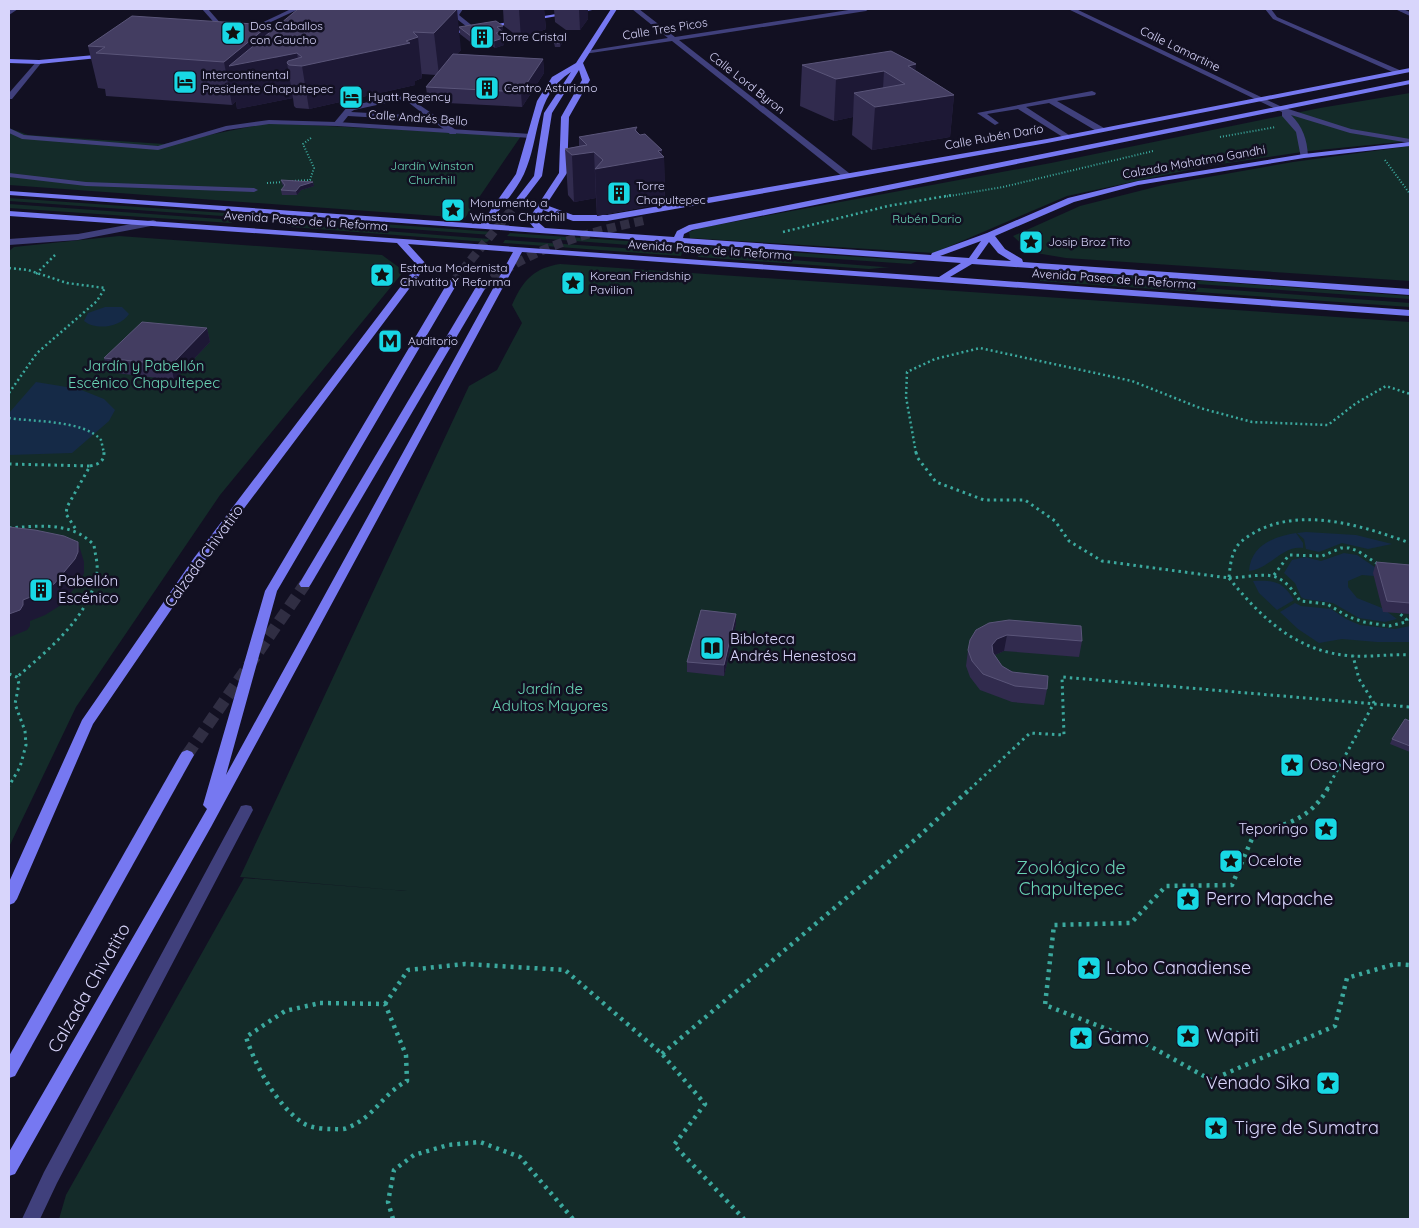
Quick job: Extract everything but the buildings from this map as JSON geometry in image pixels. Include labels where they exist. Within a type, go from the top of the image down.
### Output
[{"type":"main road","points":[[556,9],[464,24],[434,31],[473,29],[595,9]]},
{"type":"main road","points":[[517,202],[538,176],[548,113],[614,9]]},
{"type":"main road","points":[[211,28],[229,25]]},
{"type":"main road","points":[[248,25],[269,29]]},
{"type":"main road","points":[[9,54],[44,55],[114,51],[39,62],[9,61]]},
{"type":"main road","points":[[484,226],[520,174],[541,101],[555,79],[580,63]]},
{"type":"main road","points":[[542,230],[534,223],[541,206],[563,173],[565,117],[586,80],[580,63]]},
{"type":"main road","name":"Calle Rubén Darío","points":[[541,206],[566,218],[582,220],[639,213],[1047,141],[1410,70]]},
{"type":"main road","name":"Calle Rubén Darío","points":[[678,240],[680,233],[689,228],[1410,82]]},
{"type":"main road","points":[[646,220],[980,158],[1047,141]]},
{"type":"main road","name":"Calzada Mahatma Gandhi","points":[[930,257],[990,235],[1071,200],[1138,184],[1304,156],[1410,142]]},
{"type":"main road","name":"Avenida Paseo de la Reforma","points":[[9,193],[1410,292]]},
{"type":"main road","name":"Avenida Paseo de la Reforma","points":[[9,213],[1410,313]]},
{"type":"main road","points":[[941,279],[972,260],[990,235],[995,245],[1003,252],[1014,259],[1031,264]]},
{"type":"main road","name":"Calzada Chivatito","points":[[9,899],[87,723],[198,561],[422,265],[399,240]]},
{"type":"main road","name":"Calzada Chivatito","points":[[9,1168],[204,827],[519,249]]},
{"type":"main road","name":"Calzada Chivatito","points":[[204,827],[271,591],[453,282]]},
{"type":"main road","points":[[305,584],[481,287]]},
{"type":"main road","points":[[9,1071],[186,755]]},
{"type":"street","points":[[9,13],[15,9]]},
{"type":"street","points":[[205,9],[220,26]]},
{"type":"street","points":[[258,26],[296,9]]},
{"type":"street","points":[[460,9],[455,15],[464,24],[473,29]]},
{"type":"street","name":"Calle Lord Byron","points":[[635,9],[846,175]]},
{"type":"street","name":"Calle Tres Picos","points":[[586,53],[866,9]]},
{"type":"street","name":"Calle Lamartine","points":[[1071,9],[1279,109],[1350,131],[1410,142]]},
{"type":"street","points":[[1268,9],[1275,18],[1400,72]]},
{"type":"street","points":[[1398,9],[1410,14]]},
{"type":"street","points":[[9,97],[39,62]]},
{"type":"street","points":[[995,123],[981,113],[1092,93]]},
{"type":"street","points":[[337,124],[351,108],[406,97],[453,132]]},
{"type":"street","points":[[1051,101],[1101,130]]},
{"type":"street","points":[[1019,106],[1066,137]]},
{"type":"street","name":"Calle Lamartine","points":[[1279,109],[1297,124]]},
{"type":"street","points":[[346,114],[437,119]]},
{"type":"street","name":"Calle Andrés Bello","points":[[9,130],[22,137],[158,148],[226,128],[269,122],[337,124],[530,136]]},
{"type":"street","points":[[1297,124],[1301,131],[1304,156]]},
{"type":"street","points":[[9,175],[86,184],[254,190]]},
{"type":"street","points":[[9,242],[78,237],[153,223]]},
{"type":"street","points":[[31,1219],[50,1178],[246,810]]},
{"type":"path","points":[[254,190],[262,183],[310,180],[314,168],[303,144],[314,135],[309,123]]},
{"type":"path","points":[[1213,138],[1297,124]]},
{"type":"path","points":[[1372,148],[1386,160],[1410,194]]},
{"type":"path","points":[[753,245],[789,230],[879,208],[1003,187],[1156,150]]},
{"type":"path","points":[[36,274],[56,254]]},
{"type":"path","points":[[9,268],[67,283],[105,288],[96,301],[37,353],[9,394]]},
{"type":"path","points":[[1399,613],[1407,620],[1406,622],[1389,626],[1355,620],[1327,604],[1300,601],[1289,584],[1274,575],[1229,578],[1102,561],[1069,541],[1056,521],[1025,500],[984,500],[936,482],[916,457],[906,397],[907,372],[934,359],[980,348],[1132,381],[1200,408],[1252,422],[1328,425],[1355,404],[1386,386],[1410,394]]},
{"type":"path","points":[[9,418],[65,425],[97,436],[104,446],[104,458],[99,464],[90,466],[9,464]]},
{"type":"path","points":[[77,532],[66,514],[67,507],[90,466]]},
{"type":"path","points":[[1410,543],[1339,522],[1274,522],[1256,531],[1239,543],[1230,561],[1229,578],[1260,616],[1284,636],[1320,651],[1353,656],[1389,653],[1410,655]]},
{"type":"path","points":[[9,528],[60,527],[77,532],[94,545],[97,571],[93,586],[71,625],[17,677]]},
{"type":"path","points":[[1274,575],[1289,555],[1322,556],[1341,548],[1358,551],[1385,569]]},
{"type":"path","points":[[1353,656],[1359,679],[1374,703]]},
{"type":"path","points":[[9,674],[17,677]]},
{"type":"path","points":[[9,786],[22,761],[26,741],[25,731],[14,708],[14,700],[19,684],[17,677]]},
{"type":"path","points":[[662,1054],[917,838],[1030,733],[1064,736],[1062,677],[1410,707]]},
{"type":"path","points":[[1374,703],[1322,798],[1300,819],[1254,834],[1232,884],[1166,886],[1131,923],[1054,925],[1045,1006],[1148,1045],[1211,1080],[1334,1026],[1347,978],[1395,964],[1410,965]]},
{"type":"path","points":[[385,1004],[408,970],[465,964],[565,970],[634,1032],[662,1054],[705,1104],[674,1145],[744,1219]]},
{"type":"path","points":[[320,1003],[385,1004],[406,1055],[407,1081],[393,1088],[369,1116],[346,1130],[321,1130],[303,1123],[282,1102],[253,1060],[246,1037],[286,1011],[320,1003]]},
{"type":"path","points":[[393,1219],[388,1202],[394,1170],[414,1155],[448,1145],[480,1142],[520,1157],[573,1219]]},
{"type":"green space","name":"Rubén Dario","points":[[1410,93],[1410,141],[1309,151],[1207,166],[1067,196],[934,253],[690,238],[689,232],[700,228],[1051,163],[1320,108]]},
{"type":"green space","name":"Jardín Winston Churchill","points":[[269,123],[521,136],[465,218],[9,185],[9,128],[28,135],[164,144]]},
{"type":"green space","points":[[1410,146],[1410,281],[1066,258],[1030,252],[1013,236],[1080,206],[1163,185],[1293,162]]},
{"type":"green space","points":[[9,198],[240,214],[237,217],[9,201]]},
{"type":"green space","points":[[9,204],[235,220],[231,223],[9,208]]},
{"type":"green space","points":[[300,218],[494,232],[492,235],[297,221]]},
{"type":"green space","points":[[294,224],[490,239],[487,242],[291,227]]},
{"type":"green space","points":[[510,233],[685,245],[683,249],[507,236]]},
{"type":"green space","name":"Jardín y Pabellón Escénico Chapultepec","points":[[119,236],[382,255],[404,271],[220,495],[76,707],[9,847],[9,251],[14,247]]},
{"type":"green space","points":[[505,240],[682,252],[681,256],[503,243]]},
{"type":"green space","points":[[702,246],[917,261],[911,264],[701,250]]},
{"type":"green space","points":[[699,253],[890,267],[869,269],[698,257]]},
{"type":"green space","name":"Zoológico de Chapultepec","points":[[560,264],[1410,322],[1410,1219],[59,1219],[66,1195],[244,878],[407,891],[240,877],[469,386],[497,370],[522,323],[512,305],[525,282],[536,272]]},
{"type":"green space","points":[[1040,269],[1410,296],[1410,299],[1040,273]]},
{"type":"green space","points":[[1040,276],[1410,303],[1410,307],[1040,281]]},
{"type":"water","points":[[105,307],[122,307],[129,314],[120,322],[108,326],[95,326],[84,321],[88,313]]},
{"type":"water","points":[[36,382],[79,389],[104,399],[115,410],[109,421],[72,453],[9,455],[9,413]]},
{"type":"water","points":[[1296,533],[1303,543],[1303,548],[1289,550],[1263,566],[1249,571],[1254,555],[1265,544],[1279,537]]},
{"type":"water","points":[[1297,533],[1356,535],[1392,544],[1368,549],[1342,543],[1319,552],[1306,549],[1304,539]]},
{"type":"water","points":[[1344,553],[1357,555],[1379,570],[1374,576],[1362,575],[1348,581],[1348,587],[1357,598],[1382,608],[1397,619],[1385,622],[1359,618],[1333,603],[1305,599],[1301,597],[1295,583],[1284,573],[1292,560],[1305,557],[1321,561]]},
{"type":"water","points":[[1253,581],[1267,581],[1282,585],[1294,600],[1277,610],[1259,593]]},
{"type":"water","points":[[1295,603],[1301,606],[1331,609],[1346,619],[1360,625],[1395,629],[1410,626],[1410,642],[1342,639],[1319,643],[1298,629],[1280,612]]},
{"type":"tunnel","points":[[453,282],[517,203]]},
{"type":"tunnel","points":[[481,287],[500,273],[539,252],[601,230],[646,220]]},
{"type":"tunnel","points":[[187,755],[305,584]]},
{"type":"place","name":"Dos Caballos con Gaucho","points":[[233,33]]},
{"type":"place","name":"Torre Cristal","points":[[482,37]]},
{"type":"place","name":"Intercontinental Presidente Chapultepec","points":[[185,82]]},
{"type":"place","name":"Centro Asturiano","points":[[487,88]]},
{"type":"place","name":"Hyatt Regency","points":[[351,97]]},
{"type":"place","name":"Torre Chapultepec","points":[[619,193]]},
{"type":"place","name":"Monumento a Winston Churchill","points":[[453,210]]},
{"type":"place","name":"Josip Broz Tito","points":[[1031,242]]},
{"type":"place","name":"Estatua Modernista Chivatito Y Reforma","points":[[382,275]]},
{"type":"place","name":"Korean Friendship Pavilion","points":[[573,283]]},
{"type":"place","name":"Auditorio","points":[[390,341]]},
{"type":"place","name":"Pabellón Escénico","points":[[41,590]]},
{"type":"place","name":"Bibloteca Andrés Henestosa","points":[[712,648]]},
{"type":"place","name":"Oso Negro","points":[[1292,765]]},
{"type":"place","name":"Teporingo","points":[[1326,829]]},
{"type":"place","name":"Ocelote","points":[[1231,861]]},
{"type":"place","name":"Perro Mapache","points":[[1188,899]]},
{"type":"place","name":"Lobo Canadiense","points":[[1089,968]]},
{"type":"place","name":"Wapiti","points":[[1188,1036]]},
{"type":"place","name":"Gamo","points":[[1081,1038]]},
{"type":"place","name":"Venado Sika","points":[[1328,1083]]},
{"type":"place","name":"Tigre de Sumatra","points":[[1216,1128]]},
{"type":"park label","name":"Jardín de Adultos Mayores","points":[[550,698]]}]
